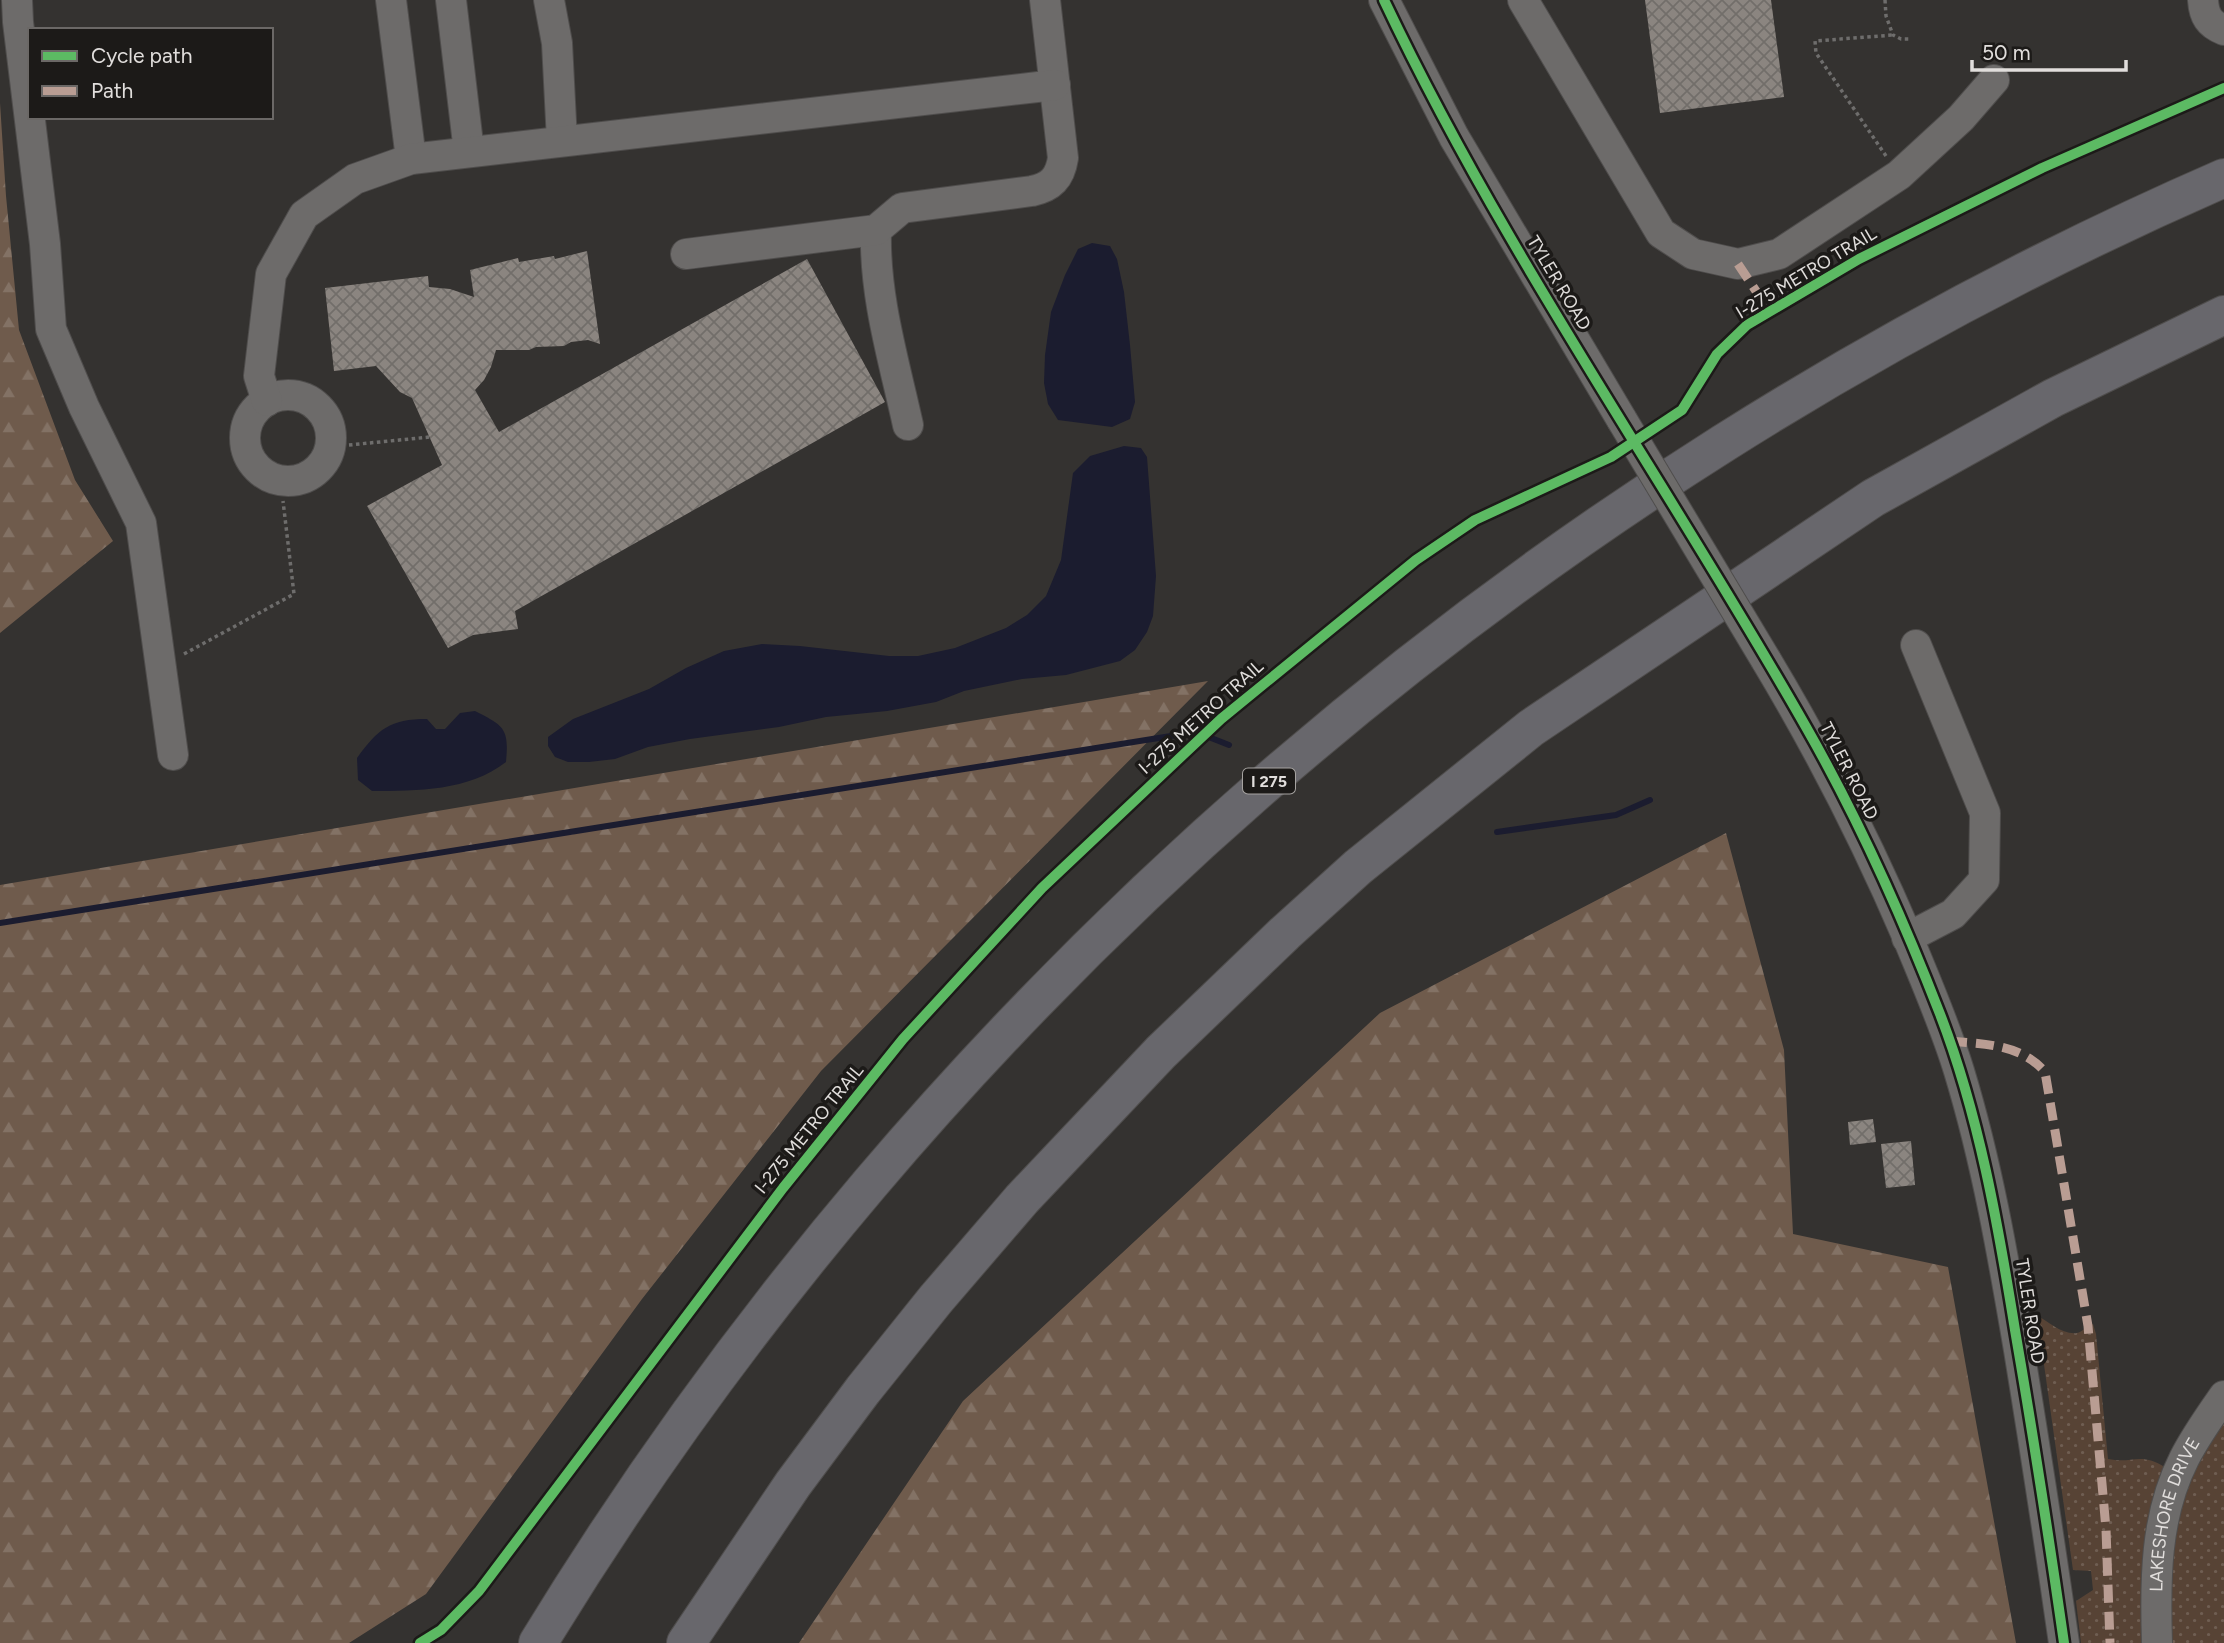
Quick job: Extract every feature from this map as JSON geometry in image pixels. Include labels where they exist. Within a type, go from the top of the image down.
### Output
[{"type":"highway","name":"I 275","points":[[538,1643],[626,1505],[701,1396],[843,1213],[919,1125],[1049,987],[1186,855],[1287,765],[1466,619],[1554,555],[1735,435],[2006,280],[2224,178]]},
{"type":"highway","points":[[686,1643],[786,1495],[856,1401],[936,1299],[1022,1199],[1161,1052],[1284,933],[1359,867],[1531,728],[1873,498],[2053,398],[2224,315]]},
{"type":"street","points":[[17,0],[28,104]]},
{"type":"street","points":[[391,0],[411,159]]},
{"type":"street","points":[[451,0],[469,152]]},
{"type":"street","points":[[550,0],[557,43],[562,141]]},
{"type":"street","points":[[686,254],[876,230],[902,208],[1032,191],[1051,184],[1057,177],[1063,158],[1045,0]]},
{"type":"street","name":"TYLER ROAD","points":[[1384,0],[1454,137],[1807,728],[1858,827],[1941,1016],[1979,1142],[1999,1229],[2040,1475],[2064,1643]]},
{"type":"street","points":[[1523,0],[1661,233],[1693,254],[1738,264],[1779,254],[1899,175],[1961,118],[1994,80]]},
{"type":"street","points":[[2203,0],[2204,12],[2213,26],[2224,30]]},
{"type":"street","points":[[267,401],[259,376],[271,274],[304,215],[355,178],[411,159],[1055,85]]},
{"type":"street","points":[[30,119],[45,244],[51,329],[84,407],[141,523],[168,661],[173,755]]},
{"type":"street","points":[[876,230],[883,315],[908,425]]},
{"type":"street","points":[[291,395],[314,404],[329,424],[330,449],[317,470],[294,481],[282,491],[250,459],[246,433],[249,420],[257,409],[267,401],[291,395]]},
{"type":"street","points":[[1908,938],[1953,914],[1984,880],[1985,813],[1916,645]]},
{"type":"street","name":"LAKESHORE DRIVE","points":[[2157,1643],[2157,1572],[2168,1500],[2183,1460],[2224,1396]]},
{"type":"path","points":[[1885,0],[1886,16],[1893,35]]},
{"type":"path","points":[[1899,175],[1816,53],[1815,41],[1893,35],[1901,39],[1911,39]]},
{"type":"path","points":[[349,445],[430,436]]},
{"type":"path","points":[[168,661],[295,594],[282,491]]},
{"type":"green space","points":[[0,103],[19,330],[75,480],[113,541],[0,633]]},
{"type":"green space","points":[[1208,681],[821,1071],[642,1299],[426,1594],[349,1643],[0,1643],[0,885]]},
{"type":"green space","points":[[1726,833],[1784,1050],[1793,1234],[1948,1267],[2016,1643],[799,1643],[963,1401],[1380,1013]]},
{"type":"shaded area","points":[[2037,1315],[2072,1333],[2093,1324],[2108,1459],[2150,1460],[2166,1468],[2144,1643],[2081,1643],[2076,1601],[2093,1590],[2091,1571],[2073,1570]]},
{"type":"shaded area","points":[[2224,1417],[2224,1643],[2169,1643],[2169,1564],[2186,1485]]},
{"type":"water","points":[[1092,243],[1110,246],[1117,259],[1130,345],[1135,402],[1130,419],[1112,427],[1058,420],[1048,404],[1044,383],[1051,312],[1078,249]]},
{"type":"water","points":[[1124,446],[1141,448],[1147,457],[1156,576],[1153,616],[1147,632],[1135,650],[1120,661],[1066,675],[1022,679],[964,691],[936,702],[887,711],[826,717],[648,747],[615,759],[568,762],[555,757],[548,746],[548,737],[573,719],[649,689],[724,651],[762,644],[889,656],[918,656],[955,648],[1006,628],[1027,615],[1046,596],[1061,560],[1073,473],[1090,456]]},
{"type":"water","points":[[475,711],[499,725],[507,742],[506,762],[491,772],[459,784],[407,791],[372,791],[358,780],[357,758],[386,728],[403,721],[427,719],[436,729],[445,729],[460,713]]},
{"type":"building","points":[[1645,0],[1771,0],[1784,97],[1660,113]]},
{"type":"building","points":[[587,251],[600,344],[588,340],[529,350],[496,350],[491,367],[475,390],[499,432],[807,259],[885,402],[515,611],[518,629],[473,635],[448,648],[367,506],[442,465],[412,398],[400,392],[376,366],[334,371],[325,288],[428,276],[429,287],[450,289],[474,297],[470,270],[518,258],[519,262],[554,256],[555,259]]},
{"type":"building","points":[[1873,1119],[1876,1142],[1850,1145],[1848,1122]]},
{"type":"building","points":[[1911,1141],[1915,1185],[1886,1188],[1881,1144]]},
{"type":"waterway","points":[[0,923],[1196,732],[1229,745]]},
{"type":"waterway","points":[[1497,832],[1616,815],[1650,800]]},
{"type":"marked path","points":[[1738,264],[1770,312]]},
{"type":"marked path","points":[[1949,1041],[2001,1047],[2025,1056],[2045,1072],[2088,1326],[2106,1529],[2110,1643]]},
{"type":"cycle path","points":[[1384,0],[1481,187],[1806,727],[1861,832],[1910,941],[1954,1052],[1986,1170],[2002,1250],[2064,1643]]},
{"type":"cycle path","name":"I-275 METRO TRAIL","points":[[420,1643],[441,1630],[479,1591],[783,1188],[903,1039],[1042,888],[1221,719],[1416,560],[1475,520],[1611,457],[1682,410],[1717,354],[1747,325],[1859,259],[2042,168],[2224,88]]}]
